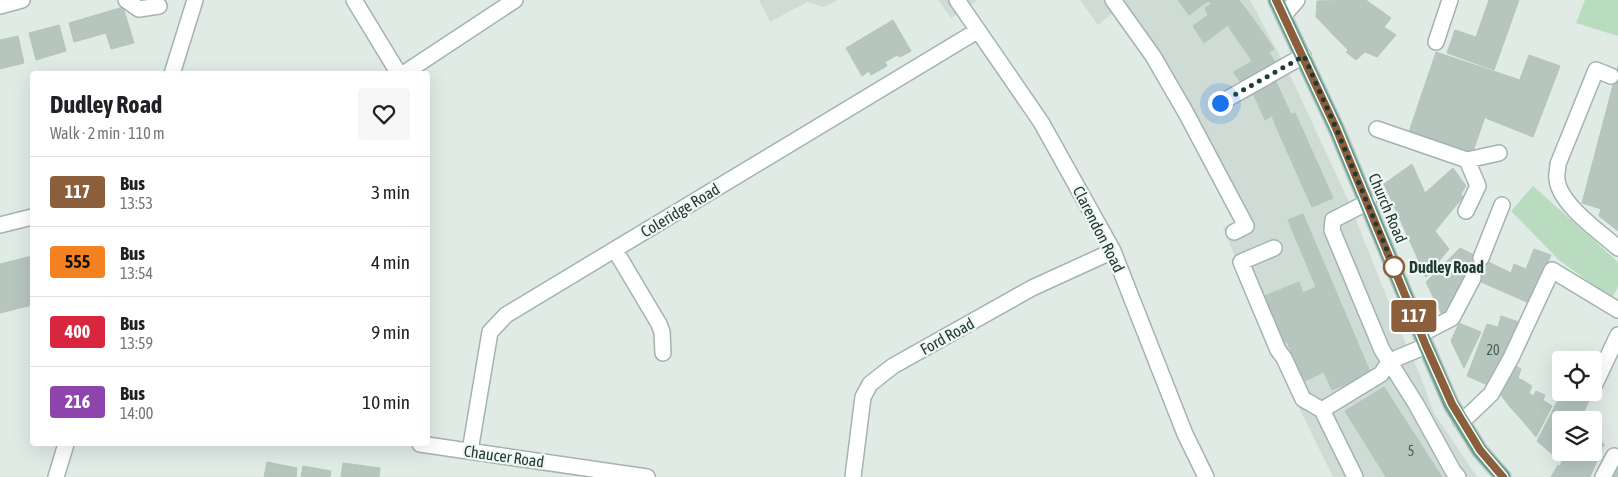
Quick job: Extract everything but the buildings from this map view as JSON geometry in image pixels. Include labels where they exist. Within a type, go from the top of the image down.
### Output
[{"type":"main road","name":"Church Road","points":[[1276,0],[1304,56],[1368,202],[1452,404],[1480,450],[1503,477]]},
{"type":"street","points":[[0,6],[22,0]]},
{"type":"street","points":[[126,0],[139,10],[159,6]]},
{"type":"street","points":[[173,71],[195,0]]},
{"type":"street","points":[[354,0],[399,71]]},
{"type":"street","points":[[406,71],[515,0]]},
{"type":"street","name":"Clarendon Road","points":[[957,0],[1041,122],[1113,251],[1185,434],[1206,477]]},
{"type":"street","points":[[1113,0],[1153,56],[1246,226],[1234,232]]},
{"type":"street","points":[[1284,15],[1297,0]]},
{"type":"street","points":[[1436,42],[1450,0]]},
{"type":"street","name":"Coleridge Road","points":[[470,451],[490,332],[506,315],[977,31]]},
{"type":"street","points":[[1220,103],[1304,56]]},
{"type":"street","points":[[1611,76],[1596,70],[1558,164],[1557,180],[1562,194],[1574,209],[1618,248]]},
{"type":"street","points":[[1377,129],[1467,160],[1499,153]]},
{"type":"street","points":[[1466,211],[1478,186],[1467,160]]},
{"type":"street","points":[[1368,202],[1333,220],[1332,230],[1382,350],[1458,477]]},
{"type":"street","points":[[1481,258],[1502,205]]},
{"type":"street","points":[[0,225],[30,217]]},
{"type":"street","points":[[1274,248],[1241,262],[1278,350],[1284,358],[1303,399],[1322,410],[1354,477]]},
{"type":"street","points":[[615,250],[659,324],[662,332],[664,353]]},
{"type":"street","name":"Ford Road","points":[[853,477],[863,397],[870,384],[893,366],[1032,288],[1113,251]]},
{"type":"street","points":[[1461,421],[1491,394],[1511,358],[1552,270],[1618,310]]},
{"type":"street","points":[[1322,410],[1381,374],[1390,362],[1424,340],[1452,318],[1473,278]]},
{"type":"street","points":[[1602,368],[1618,335]]},
{"type":"street","name":"Chaucer Road","points":[[430,445],[647,477]]},
{"type":"street","points":[[56,477],[65,446]]},
{"type":"street","points":[[1603,477],[1614,456],[1618,458]]},
{"type":"shaded area","points":[[759,0],[837,0],[824,7],[807,2],[770,22]]},
{"type":"shaded area","points":[[938,0],[978,0],[951,18]]},
{"type":"shaded area","points":[[1080,0],[1250,0],[1289,73],[1348,200],[1434,413],[1477,477],[1333,477],[1301,412],[1223,228],[1235,221],[1205,159],[1145,57],[1113,13],[1098,25]]},
{"type":"green space","points":[[1585,0],[1618,0],[1618,36],[1576,23]]},
{"type":"green space","points":[[1533,186],[1618,262],[1618,287],[1612,298],[1560,261],[1511,211]]},
{"type":"tunnel","points":[[1473,278],[1481,258]]},
{"type":"bus line","name":"117","points":[[1276,0],[1304,56],[1336,128],[1452,404],[1480,450],[1503,477]]},
{"type":"place","name":"Dudley Road","points":[[1394,267]]},
{"type":"route","points":[[1220,103],[1304,56],[1368,202],[1394,267]]}]
